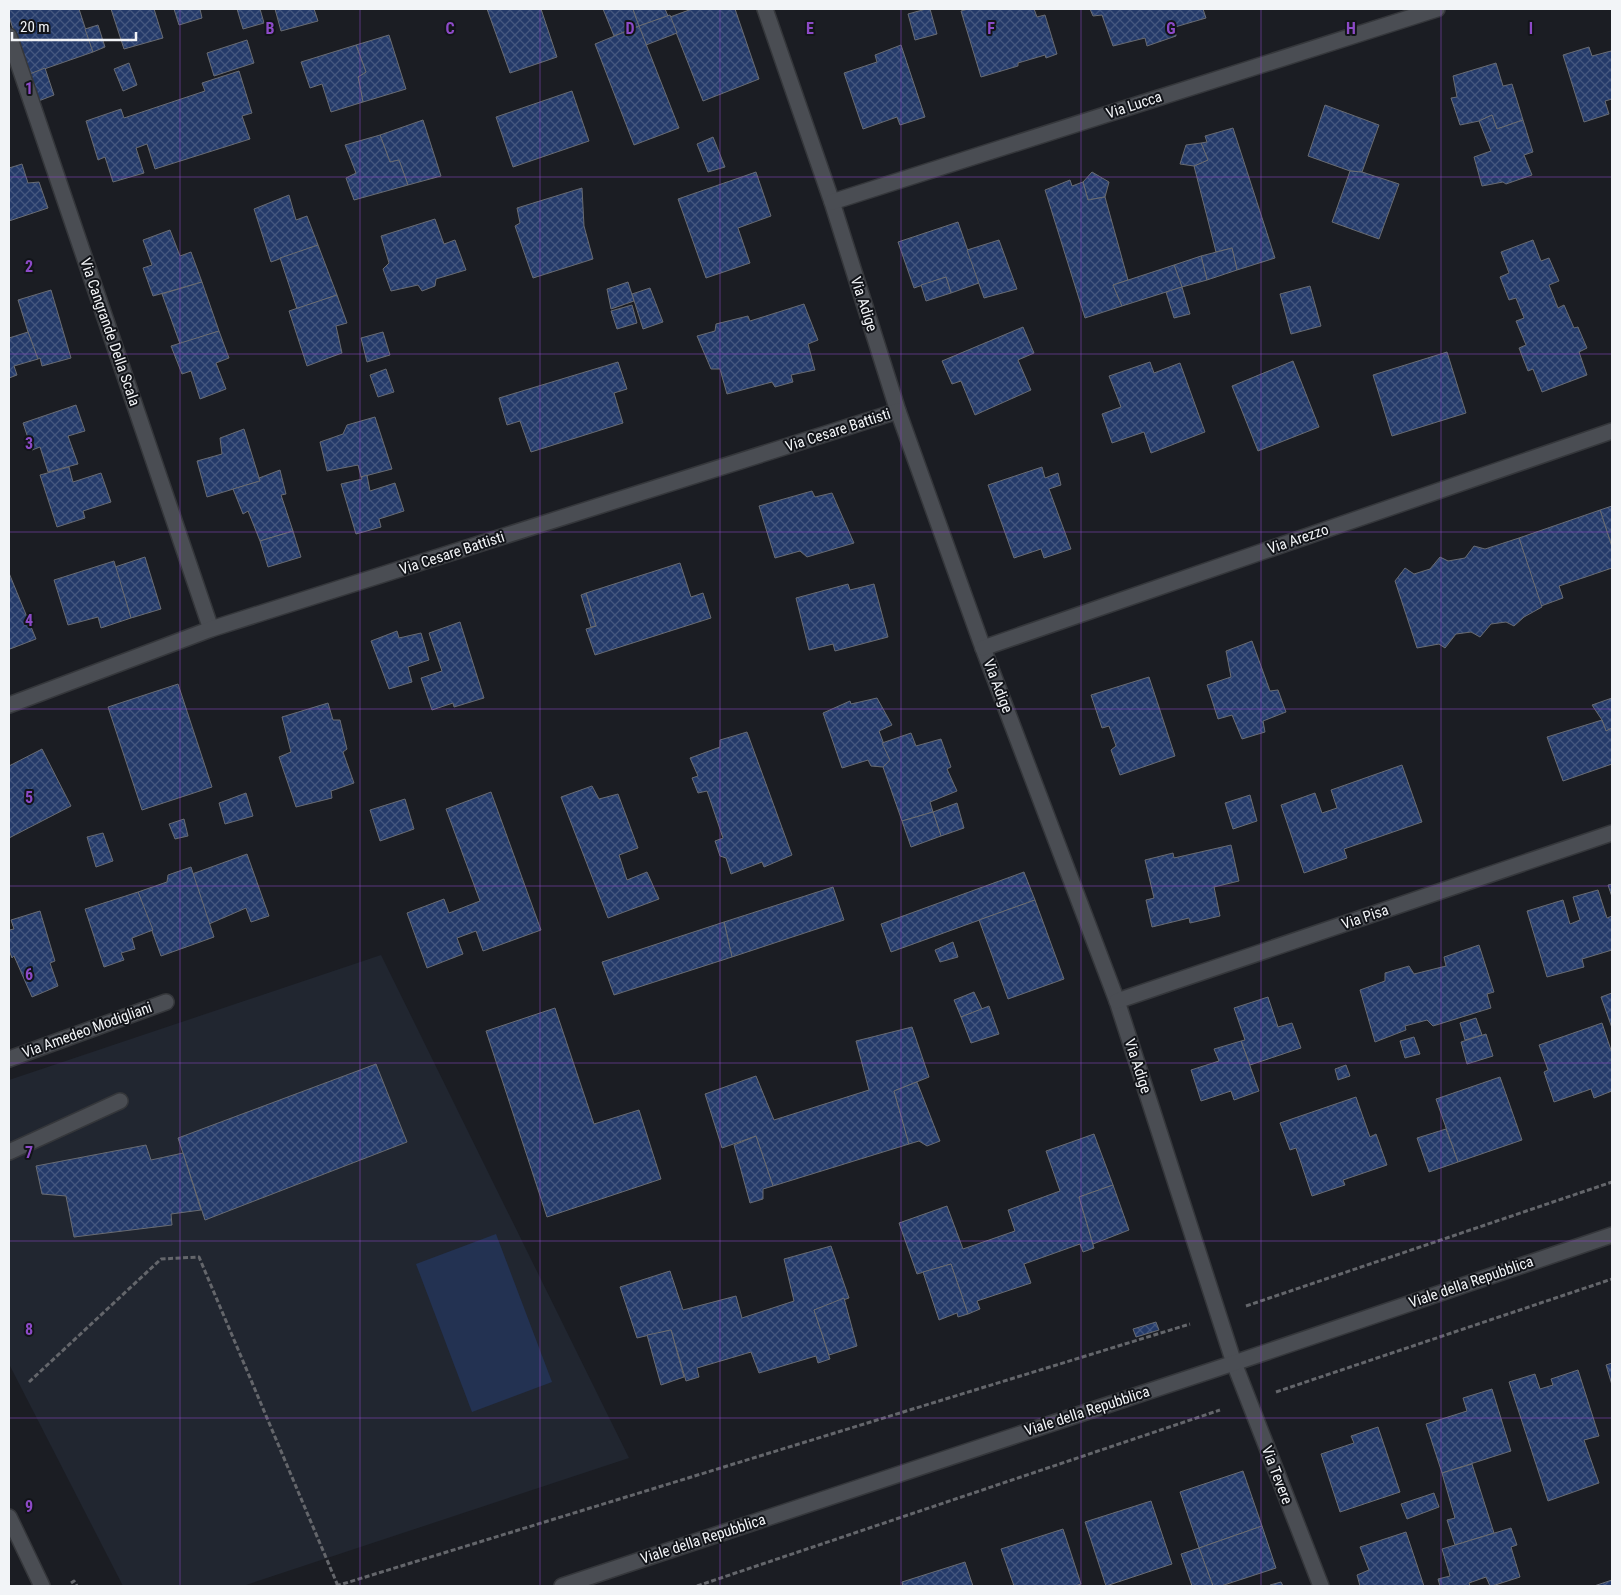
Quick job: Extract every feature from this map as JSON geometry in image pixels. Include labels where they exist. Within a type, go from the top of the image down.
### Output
[{"type":"street","name":"Via Adige","points":[[765,9],[832,202],[898,411],[983,648],[1117,1001],[1234,1363]]},
{"type":"street","name":"Via Lucca","points":[[832,202],[1437,9]]},
{"type":"street","name":"Via Cangrande Della Scala","points":[[9,36],[212,629]]},
{"type":"street","name":"Via Cesare Battisti","points":[[9,705],[212,629],[898,411]]},
{"type":"street","name":"Via Arezzo","points":[[983,648],[1612,431]]},
{"type":"street","name":"Via Pisa","points":[[1117,1001],[1612,834]]},
{"type":"street","name":"Via Amedeo Modigliani","points":[[9,1059],[166,1002]]},
{"type":"street","points":[[9,1152],[120,1101]]},
{"type":"street","name":"Viale della Repubblica","points":[[562,1586],[1234,1363],[1612,1235]]},
{"type":"street","name":"Via Tevere","points":[[1234,1363],[1321,1586]]},
{"type":"street","points":[[9,1517],[42,1586]]},
{"type":"path","points":[[29,1382],[161,1258],[198,1257],[337,1586],[1218,1315],[1612,1182]]},
{"type":"path","points":[[697,1586],[1612,1279]]},
{"type":"shaded area","points":[[381,955],[629,1458],[243,1586],[123,1586],[9,1364],[9,1080]]},
{"type":"shaded area","points":[[496,1234],[552,1382],[472,1412],[416,1264]]},
{"type":"building","points":[[9,9],[79,9],[93,52],[27,75],[9,16]]},
{"type":"building","points":[[111,9],[154,9],[163,38],[124,49]]},
{"type":"building","points":[[174,9],[200,9],[202,18],[179,25]]},
{"type":"building","points":[[237,9],[260,9],[264,23],[243,29]]},
{"type":"building","points":[[275,9],[314,9],[318,21],[281,31]]},
{"type":"building","points":[[487,9],[541,9],[557,57],[510,73]]},
{"type":"building","points":[[603,9],[633,9],[639,26],[614,36]]},
{"type":"building","points":[[633,9],[665,9],[668,16],[639,26]]},
{"type":"building","points":[[692,9],[735,9],[759,79],[703,101],[670,17]]},
{"type":"building","points":[[930,9],[937,34],[915,40],[908,14]]},
{"type":"building","points":[[968,9],[1034,9],[1037,17],[1045,15],[1057,54],[1046,58],[1045,55],[1018,63],[1018,66],[981,77],[961,11]]},
{"type":"building","points":[[1090,9],[1203,9],[1206,18],[1175,27],[1176,36],[1147,46],[1145,38],[1113,46],[1102,15],[1093,16]]},
{"type":"building","points":[[670,15],[677,33],[646,45],[639,26]]},
{"type":"building","points":[[98,25],[105,47],[93,52],[85,29]]},
{"type":"building","points":[[639,26],[679,128],[634,145],[595,44]]},
{"type":"building","points":[[389,35],[406,89],[363,102],[358,77],[366,72],[356,45]]},
{"type":"building","points":[[247,40],[254,63],[214,76],[207,53]]},
{"type":"building","points":[[356,45],[366,72],[358,77],[363,102],[331,112],[322,84],[310,88],[301,62]]},
{"type":"building","points":[[901,45],[925,117],[900,125],[897,117],[863,129],[844,73],[877,62],[875,55]]},
{"type":"building","points":[[1589,47],[1592,56],[1611,51],[1612,99],[1605,101],[1609,114],[1584,122],[1563,55]]},
{"type":"building","points":[[129,63],[137,85],[123,91],[114,69]]},
{"type":"building","points":[[1496,63],[1503,86],[1512,84],[1523,120],[1497,129],[1492,115],[1479,121],[1460,125],[1451,98],[1457,97],[1453,76]]},
{"type":"building","points":[[45,68],[54,95],[36,102],[27,75]]},
{"type":"building","points":[[239,71],[252,113],[242,116],[250,139],[155,169],[147,144],[136,148],[144,173],[113,182],[105,157],[98,160],[86,121],[121,109],[124,118],[205,91],[202,83]]},
{"type":"building","points":[[572,91],[589,141],[513,167],[496,117]]},
{"type":"building","points":[[1325,105],[1379,125],[1362,172],[1350,171],[1308,156]]},
{"type":"building","points":[[1492,115],[1497,129],[1523,120],[1533,152],[1524,155],[1532,175],[1506,184],[1503,182],[1482,186],[1474,157],[1491,151],[1479,121]]},
{"type":"building","points":[[423,120],[441,176],[408,185],[399,160],[390,162],[380,135]]},
{"type":"building","points":[[1233,128],[1275,258],[1237,270],[1232,248],[1216,252],[1194,166],[1208,160],[1201,143],[1207,142],[1205,136]]},
{"type":"building","points":[[380,135],[390,162],[399,160],[408,185],[354,200],[346,178],[356,173],[345,145]]},
{"type":"building","points":[[713,137],[725,167],[708,172],[697,144]]},
{"type":"building","points":[[1201,143],[1208,160],[1194,166],[1180,164],[1186,145]]},
{"type":"building","points":[[22,164],[28,183],[39,182],[48,208],[9,221],[9,168]]},
{"type":"building","points":[[1350,171],[1362,172],[1399,184],[1379,239],[1332,222]]},
{"type":"building","points":[[756,172],[771,216],[738,228],[750,263],[706,278],[678,199]]},
{"type":"building","points":[[1092,172],[1109,182],[1105,197],[1088,200],[1083,182]]},
{"type":"building","points":[[1070,180],[1072,186],[1083,182],[1088,200],[1105,197],[1128,280],[1113,285],[1122,306],[1085,318],[1045,190]]},
{"type":"building","points":[[582,188],[584,226],[593,259],[533,278],[515,226],[520,223],[517,208]]},
{"type":"building","points":[[289,195],[296,220],[307,216],[318,245],[271,262],[254,209]]},
{"type":"building","points":[[435,219],[444,244],[455,240],[466,270],[436,279],[435,286],[422,291],[418,285],[391,291],[383,269],[389,263],[381,236]]},
{"type":"building","points":[[958,222],[979,283],[951,293],[946,277],[914,288],[898,242]]},
{"type":"building","points":[[170,230],[180,256],[191,252],[202,282],[153,296],[143,268],[152,265],[143,240]]},
{"type":"building","points":[[999,240],[1017,289],[984,298],[967,250]]},
{"type":"building","points":[[1533,240],[1541,261],[1549,258],[1559,281],[1549,285],[1558,308],[1564,305],[1574,328],[1578,327],[1587,348],[1579,352],[1587,375],[1542,392],[1533,369],[1528,371],[1519,348],[1526,345],[1516,321],[1524,318],[1516,298],[1509,300],[1500,277],[1509,273],[1501,252]]},
{"type":"building","points":[[318,245],[337,295],[297,309],[280,258]]},
{"type":"building","points":[[1232,248],[1237,270],[1207,280],[1201,256]]},
{"type":"building","points":[[1201,256],[1207,280],[1182,287],[1174,265]]},
{"type":"building","points":[[1174,265],[1182,287],[1122,306],[1113,285]]},
{"type":"building","points":[[946,277],[951,293],[926,301],[921,285]]},
{"type":"building","points":[[202,282],[219,331],[180,344],[162,294]]},
{"type":"building","points":[[628,282],[634,301],[611,309],[607,289]]},
{"type":"building","points":[[1310,286],[1321,326],[1291,334],[1280,294]]},
{"type":"building","points":[[1182,287],[1190,314],[1174,318],[1166,292]]},
{"type":"building","points":[[650,288],[663,322],[643,329],[632,294]]},
{"type":"building","points":[[51,290],[71,358],[42,366],[28,332],[18,300]]},
{"type":"building","points":[[337,295],[347,323],[336,326],[342,353],[307,366],[289,311]]},
{"type":"building","points":[[804,304],[818,340],[808,344],[815,370],[791,375],[793,382],[775,387],[772,382],[727,394],[720,369],[711,369],[697,336],[715,331],[716,324],[748,316],[750,321]]},
{"type":"building","points":[[632,305],[637,323],[617,329],[611,311]]},
{"type":"building","points":[[1023,327],[1034,353],[1018,360],[1031,390],[975,415],[961,381],[952,384],[942,361]]},
{"type":"building","points":[[219,331],[229,358],[216,363],[226,389],[200,399],[191,371],[182,374],[171,346]]},
{"type":"building","points":[[28,332],[38,359],[14,366],[17,375],[9,378],[9,338]]},
{"type":"building","points":[[383,332],[390,355],[367,362],[361,338]]},
{"type":"building","points":[[1447,352],[1466,413],[1392,436],[1373,375]]},
{"type":"building","points":[[1293,361],[1319,427],[1258,451],[1232,386]]},
{"type":"building","points":[[618,362],[627,389],[614,393],[623,423],[531,452],[520,421],[507,425],[499,398]]},
{"type":"building","points":[[1150,362],[1154,373],[1180,363],[1205,432],[1151,453],[1144,432],[1112,443],[1102,414],[1121,407],[1109,376]]},
{"type":"building","points":[[386,369],[394,392],[378,397],[370,375]]},
{"type":"building","points":[[76,405],[85,431],[68,436],[78,464],[48,472],[40,447],[32,450],[23,423]]},
{"type":"building","points":[[375,417],[392,469],[361,477],[358,465],[327,471],[320,442],[343,434],[347,425]]},
{"type":"building","points":[[244,429],[260,481],[207,497],[197,461],[222,454],[220,438]]},
{"type":"building","points":[[69,467],[73,482],[101,473],[111,502],[83,511],[85,518],[57,527],[40,475]]},
{"type":"building","points":[[1042,467],[1045,478],[1058,473],[1061,485],[1049,489],[1071,549],[1044,558],[1041,549],[1014,558],[988,485]]},
{"type":"building","points":[[280,470],[286,494],[281,495],[293,531],[260,541],[248,511],[243,514],[233,489],[260,481],[259,478]]},
{"type":"building","points":[[367,475],[370,491],[395,483],[404,511],[379,519],[381,527],[356,534],[341,484],[362,479],[361,477]]},
{"type":"building","points":[[812,491],[815,497],[832,493],[854,543],[807,557],[800,551],[775,558],[759,506]]},
{"type":"building","points":[[1612,506],[1612,547],[1600,510]]},
{"type":"building","points":[[1600,510],[1612,547],[1612,568],[1559,586],[1563,598],[1541,606],[1519,538]]},
{"type":"building","points":[[293,531],[301,557],[268,567],[260,541]]},
{"type":"building","points":[[1519,538],[1542,607],[1524,617],[1514,626],[1506,622],[1491,624],[1480,637],[1471,632],[1456,634],[1445,648],[1439,644],[1417,648],[1395,581],[1405,568],[1414,574],[1430,569],[1440,557],[1448,561],[1465,558],[1474,546],[1485,549]]},
{"type":"building","points":[[145,557],[161,609],[131,618],[115,567]]},
{"type":"building","points":[[114,561],[131,618],[101,628],[98,617],[68,625],[54,580]]},
{"type":"building","points":[[680,563],[691,597],[703,593],[711,618],[595,655],[586,629],[596,626],[586,593]]},
{"type":"building","points":[[9,573],[36,639],[10,649],[9,646]]},
{"type":"building","points":[[848,584],[850,590],[874,584],[888,637],[835,651],[833,644],[809,650],[796,598]]},
{"type":"building","points":[[586,593],[596,626],[591,627],[581,595]]},
{"type":"building","points":[[460,622],[484,698],[454,707],[453,703],[432,710],[421,678],[442,671],[429,633]]},
{"type":"building","points":[[397,631],[399,638],[421,633],[429,660],[408,667],[412,682],[389,689],[371,641]]},
{"type":"building","points":[[1252,641],[1270,691],[1278,690],[1286,712],[1263,721],[1265,732],[1242,739],[1232,715],[1218,719],[1207,685],[1231,677],[1226,651]]},
{"type":"building","points":[[1149,677],[1175,756],[1120,775],[1111,750],[1116,746],[1109,726],[1102,728],[1091,695]]},
{"type":"building","points":[[178,684],[212,787],[142,810],[108,707]]},
{"type":"building","points":[[877,698],[892,725],[879,731],[890,760],[883,767],[871,766],[868,760],[842,768],[823,713],[850,701],[851,704]]},
{"type":"building","points":[[1612,698],[1612,728],[1606,731],[1602,720],[1592,705]]},
{"type":"building","points":[[328,703],[333,720],[340,720],[347,749],[343,752],[354,783],[331,791],[332,798],[296,807],[279,757],[291,752],[282,717]]},
{"type":"building","points":[[1602,720],[1606,731],[1612,728],[1612,764],[1563,781],[1547,737]]},
{"type":"building","points":[[747,732],[792,855],[764,867],[762,862],[731,874],[726,858],[720,856],[715,841],[723,838],[707,791],[698,793],[692,778],[698,776],[690,758],[720,747],[720,740]]},
{"type":"building","points":[[911,733],[916,746],[941,739],[951,767],[947,769],[957,791],[930,802],[933,812],[902,821],[883,767],[890,760],[882,743]]},
{"type":"building","points":[[42,749],[71,806],[9,838],[9,766]]},
{"type":"building","points":[[1402,765],[1422,822],[1344,849],[1347,858],[1304,873],[1281,805],[1315,793],[1322,813],[1337,808],[1331,790]]},
{"type":"building","points":[[592,786],[599,799],[618,794],[638,848],[619,855],[627,880],[647,872],[659,899],[608,918],[561,797]]},
{"type":"building","points":[[491,792],[541,930],[483,951],[476,931],[457,938],[463,954],[427,968],[407,913],[444,899],[449,913],[480,901],[446,809]]},
{"type":"building","points":[[246,793],[253,816],[225,824],[219,803]]},
{"type":"building","points":[[1250,795],[1257,821],[1233,829],[1225,803]]},
{"type":"building","points":[[405,799],[414,829],[380,841],[370,810]]},
{"type":"building","points":[[957,803],[964,828],[941,836],[933,812]]},
{"type":"building","points":[[933,812],[941,836],[911,847],[902,821]]},
{"type":"building","points":[[184,819],[188,836],[175,839],[169,824]]},
{"type":"building","points":[[103,833],[113,861],[96,867],[87,837]]},
{"type":"building","points":[[1231,845],[1239,881],[1214,887],[1220,916],[1190,923],[1189,918],[1152,927],[1146,900],[1154,898],[1145,860],[1173,853],[1174,858]]},
{"type":"building","points":[[247,854],[269,916],[251,922],[246,908],[209,924],[192,874]]},
{"type":"building","points":[[191,867],[214,937],[161,956],[138,892],[167,882],[168,875]]},
{"type":"building","points":[[1024,872],[1035,900],[891,952],[881,924]]},
{"type":"building","points":[[1612,884],[1612,897],[1608,885]]},
{"type":"building","points":[[833,887],[844,920],[732,957],[724,922]]},
{"type":"building","points":[[1598,890],[1607,918],[1612,916],[1612,950],[1582,959],[1584,967],[1547,977],[1527,911],[1563,900],[1570,924],[1580,920],[1573,897]]},
{"type":"building","points":[[138,892],[153,930],[132,938],[135,949],[121,953],[124,960],[104,967],[85,909]]},
{"type":"building","points":[[1035,900],[1064,979],[1008,999],[979,920]]},
{"type":"building","points":[[40,911],[55,961],[50,963],[58,986],[32,997],[14,956],[12,958],[9,950],[9,930],[14,929],[11,920]]},
{"type":"building","points":[[724,922],[732,957],[614,995],[602,962]]},
{"type":"building","points":[[953,942],[958,957],[940,962],[935,950]]},
{"type":"building","points":[[1479,945],[1494,992],[1487,994],[1491,1008],[1433,1026],[1427,1020],[1405,1026],[1406,1030],[1375,1042],[1360,990],[1385,981],[1385,973],[1409,966],[1414,974],[1446,966],[1444,957]]},
{"type":"building","points":[[974,992],[982,1009],[961,1017],[954,1000]]},
{"type":"building","points":[[1612,993],[1612,1028],[1601,997]]},
{"type":"building","points":[[1268,997],[1278,1027],[1292,1023],[1301,1048],[1250,1065],[1241,1041],[1245,1040],[1234,1008]]},
{"type":"building","points":[[989,1006],[999,1034],[971,1043],[961,1017]]},
{"type":"building","points":[[555,1008],[594,1124],[639,1110],[661,1179],[547,1217],[486,1031]]},
{"type":"building","points":[[1476,1018],[1482,1035],[1465,1040],[1460,1023]]},
{"type":"building","points":[[1602,1023],[1612,1053],[1612,1091],[1594,1098],[1591,1089],[1554,1102],[1544,1072],[1548,1070],[1539,1045]]},
{"type":"building","points":[[912,1027],[929,1077],[894,1091],[909,1144],[773,1186],[756,1136],[722,1148],[705,1094],[756,1076],[774,1120],[869,1090],[856,1041]]},
{"type":"building","points":[[1486,1034],[1493,1056],[1467,1064],[1461,1042]]},
{"type":"building","points":[[1414,1037],[1420,1054],[1405,1058],[1400,1041]]},
{"type":"building","points":[[1241,1041],[1259,1091],[1234,1100],[1231,1091],[1201,1101],[1191,1070],[1219,1061],[1214,1049]]},
{"type":"building","points":[[376,1064],[407,1142],[205,1220],[178,1138]]},
{"type":"building","points":[[1346,1065],[1350,1076],[1338,1080],[1335,1069]]},
{"type":"building","points":[[1500,1077],[1522,1140],[1458,1162],[1436,1099]]},
{"type":"building","points":[[917,1082],[940,1141],[927,1146],[919,1141],[909,1144],[894,1091]]},
{"type":"building","points":[[1356,1097],[1370,1137],[1376,1134],[1387,1165],[1343,1180],[1345,1185],[1312,1196],[1296,1148],[1290,1150],[1280,1123]]},
{"type":"building","points":[[1446,1129],[1458,1162],[1429,1172],[1417,1138]]},
{"type":"building","points":[[1094,1134],[1113,1185],[1079,1197],[1094,1248],[1083,1252],[1080,1244],[1024,1264],[1031,1283],[977,1301],[980,1309],[968,1314],[951,1264],[917,1274],[899,1223],[947,1206],[963,1249],[1015,1231],[1008,1210],[1060,1191],[1046,1151]]},
{"type":"building","points":[[756,1136],[773,1186],[763,1189],[763,1199],[750,1203],[734,1145]]},
{"type":"building","points":[[146,1145],[151,1160],[183,1153],[201,1210],[171,1214],[172,1225],[74,1237],[66,1196],[42,1194],[36,1166]]},
{"type":"building","points":[[1113,1185],[1129,1230],[1093,1244],[1079,1197]]},
{"type":"building","points":[[831,1246],[849,1298],[814,1310],[830,1359],[818,1363],[816,1356],[759,1373],[751,1352],[697,1368],[699,1377],[686,1381],[671,1330],[637,1338],[620,1287],[670,1271],[683,1310],[736,1296],[742,1318],[794,1301],[784,1259]]},
{"type":"building","points":[[951,1264],[968,1314],[958,1317],[957,1313],[939,1320],[923,1272]]},
{"type":"building","points":[[844,1298],[857,1346],[829,1355],[814,1310]]},
{"type":"building","points":[[1156,1322],[1159,1330],[1136,1337],[1133,1329]]},
{"type":"building","points":[[671,1330],[684,1377],[661,1385],[647,1335]]},
{"type":"building","points":[[1612,1363],[1612,1385],[1606,1365]]},
{"type":"building","points":[[1578,1370],[1599,1436],[1584,1440],[1599,1483],[1548,1501],[1509,1382],[1535,1374],[1540,1389],[1553,1385],[1551,1379]]},
{"type":"building","points":[[1492,1389],[1511,1451],[1442,1473],[1426,1424],[1467,1411],[1463,1398]]},
{"type":"building","points":[[1378,1427],[1400,1492],[1340,1512],[1321,1454],[1354,1443],[1351,1436]]},
{"type":"building","points":[[1472,1464],[1494,1533],[1455,1545],[1447,1520],[1455,1518],[1442,1473]]},
{"type":"building","points":[[1243,1471],[1262,1526],[1199,1548],[1180,1492]]},
{"type":"building","points":[[1434,1493],[1439,1507],[1407,1519],[1401,1504]]},
{"type":"building","points":[[1151,1501],[1172,1564],[1106,1586],[1085,1522]]},
{"type":"building","points":[[1262,1526],[1276,1568],[1221,1586],[1213,1586],[1199,1548]]},
{"type":"building","points":[[1511,1528],[1517,1545],[1511,1547],[1520,1577],[1492,1586],[1490,1586],[1486,1577],[1469,1583],[1470,1586],[1440,1586],[1438,1579],[1450,1576],[1442,1549]]},
{"type":"building","points":[[1063,1529],[1081,1584],[1075,1586],[1014,1586],[1001,1549]]},
{"type":"building","points":[[1406,1532],[1424,1586],[1360,1586],[1357,1575],[1369,1570],[1360,1547]]},
{"type":"building","points":[[1199,1548],[1213,1586],[1192,1586],[1181,1554]]},
{"type":"building","points":[[965,1562],[973,1586],[903,1586],[902,1582]]},
{"type":"building","points":[[1612,1580],[1612,1586],[1594,1586]]},
{"type":"building","points":[[1281,1582],[1283,1586],[1270,1586],[1270,1585]]}]
